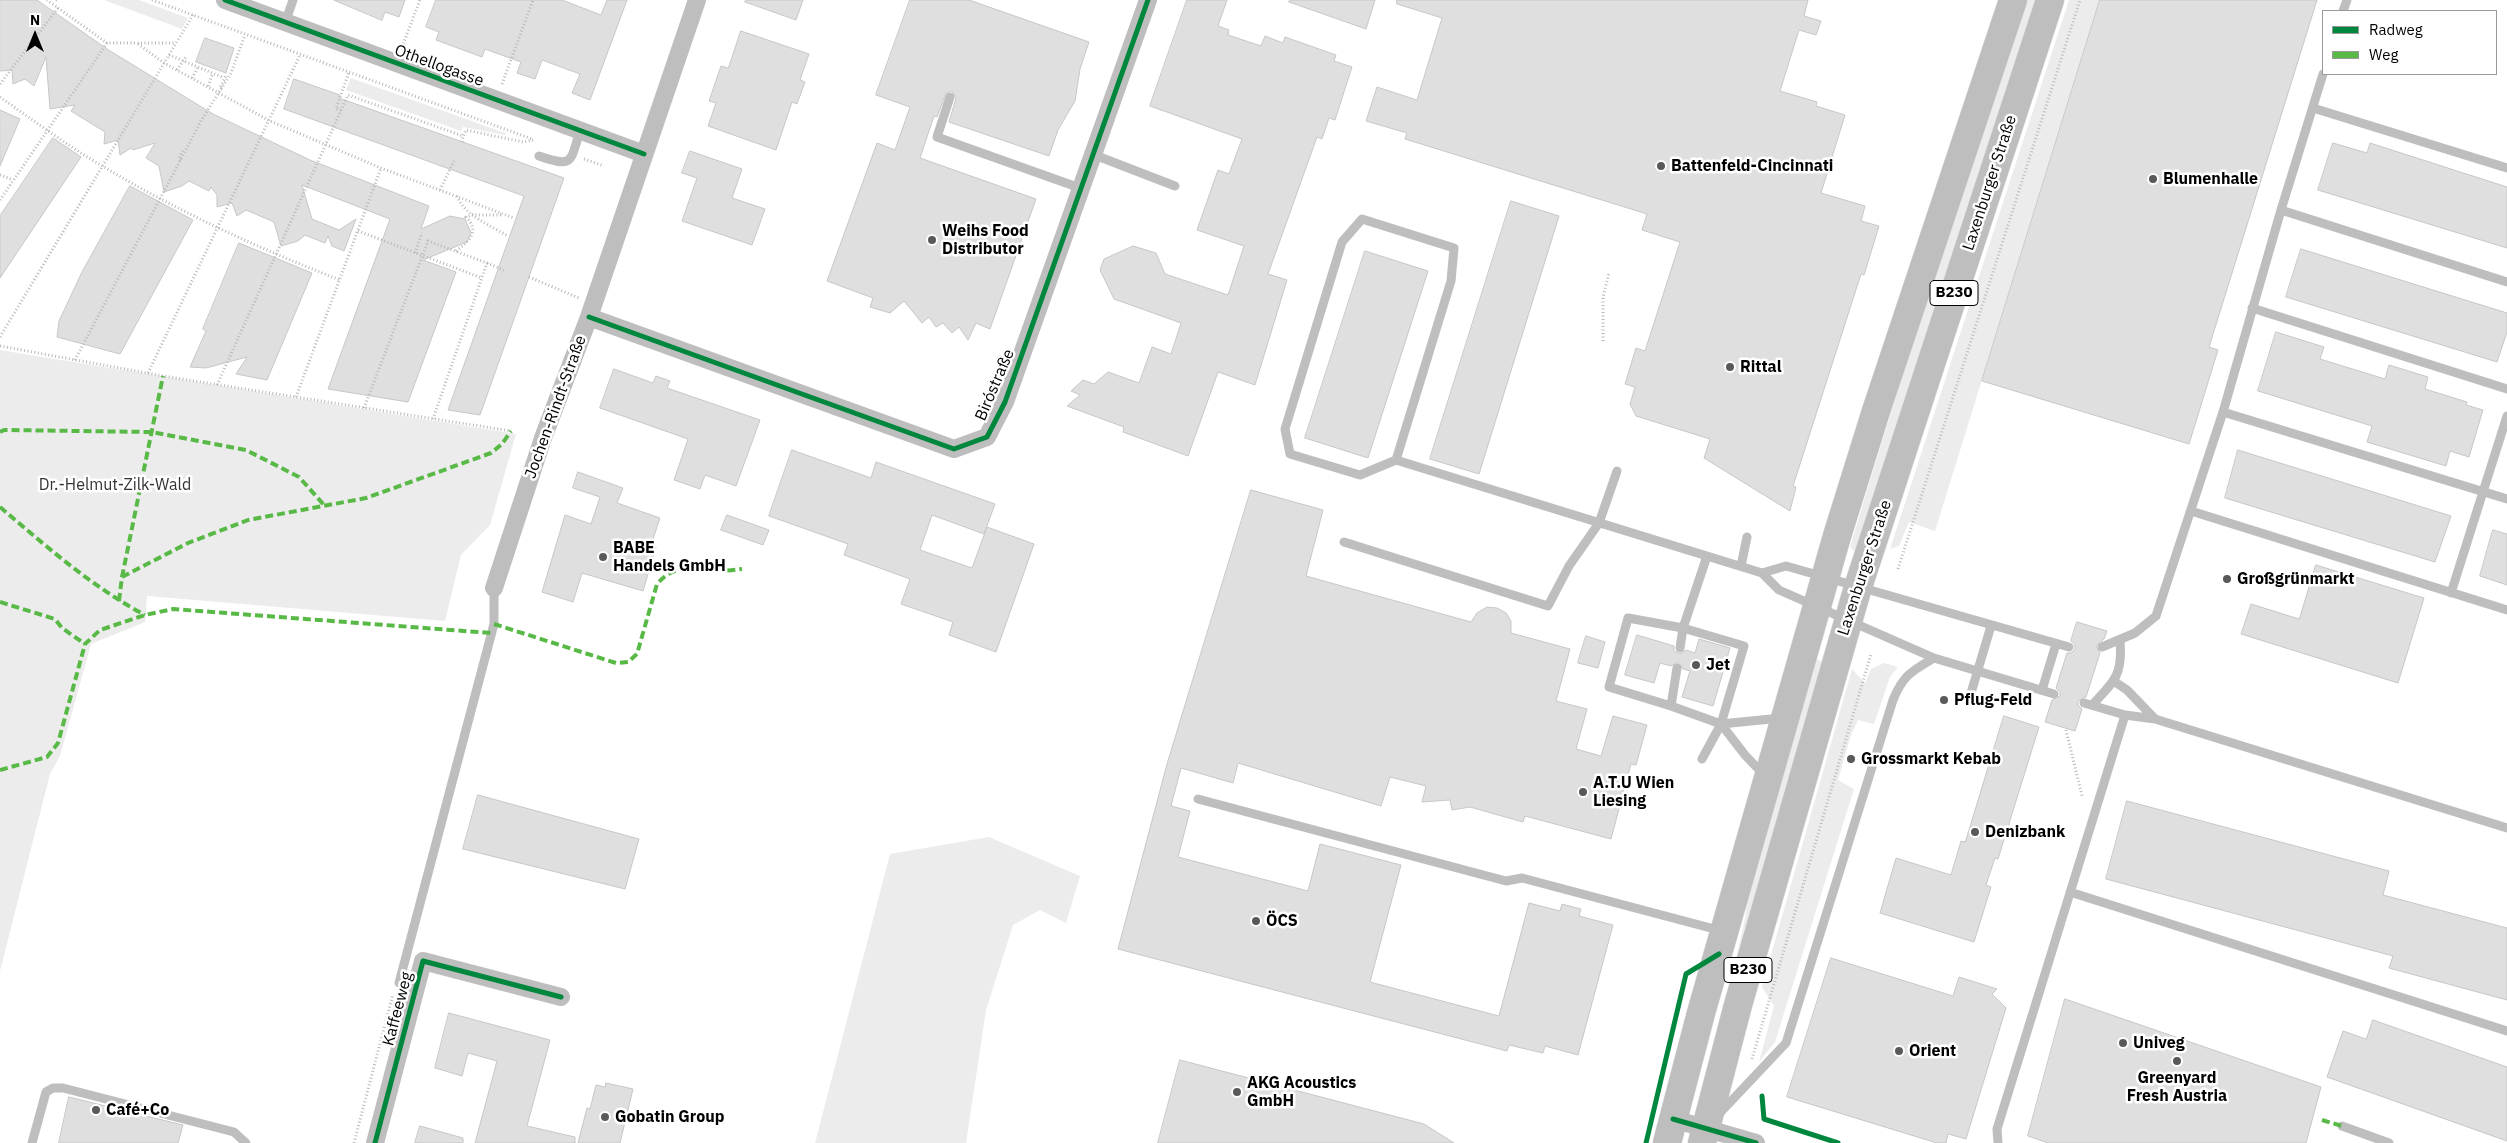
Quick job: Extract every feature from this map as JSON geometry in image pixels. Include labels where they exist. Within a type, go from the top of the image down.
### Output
[{"type":"main road","name":"Laxenburger Straße","points":[[1670,1131],[1768,780],[1876,411],[2013,0]]},
{"type":"main road","name":"Laxenburger Straße","points":[[1704,1135],[1738,1005],[1858,587],[2050,0]]},
{"type":"street","name":"Othellogasse","points":[[225,0],[644,154]]},
{"type":"street","name":"Jochen-Rindt-Straße","points":[[494,588],[543,438],[591,310],[697,0]]},
{"type":"street","name":"Biróstraße","points":[[591,310],[954,449],[987,437],[1006,402],[1092,154],[1148,0]]},
{"type":"street","name":"Kaffeeweg","points":[[375,1143],[423,961],[562,997]]},
{"type":"street","points":[[1670,1131],[1756,1143]]},
{"type":"lane","points":[[285,23],[294,0]]},
{"type":"lane","points":[[2102,647],[2135,634],[2156,616],[2223,412],[2252,308],[2323,75]]},
{"type":"lane","points":[[950,97],[937,137],[1080,188]]},
{"type":"lane","points":[[2312,108],[2507,168]]},
{"type":"lane","points":[[539,156],[561,164],[566,163],[572,154],[580,131]]},
{"type":"lane","points":[[1092,154],[1175,186]]},
{"type":"lane","points":[[2281,210],[2507,282]]},
{"type":"lane","points":[[1396,460],[1451,281],[1454,248],[1362,219],[1342,242],[1285,429],[1290,454],[1360,475],[1396,460],[1762,572],[1779,590],[1934,658],[2054,694]]},
{"type":"lane","points":[[2252,308],[2507,389]]},
{"type":"lane","points":[[2223,412],[2507,499]]},
{"type":"lane","points":[[2451,593],[2507,416]]},
{"type":"lane","points":[[1344,542],[1548,606],[1569,566],[1599,523],[1617,471]]},
{"type":"lane","points":[[2191,511],[2507,610]]},
{"type":"lane","points":[[1742,566],[1747,537]]},
{"type":"lane","points":[[1680,648],[1683,628],[1707,556]]},
{"type":"lane","points":[[1762,572],[1786,566],[2069,647]]},
{"type":"lane","points":[[400,983],[494,624],[494,588]]},
{"type":"lane","points":[[1702,759],[1721,724],[1744,646],[1683,628],[1628,618],[1609,687],[1721,724],[1786,718]]},
{"type":"lane","points":[[1971,693],[1991,626]]},
{"type":"lane","points":[[2120,641],[2122,658],[2115,682],[2088,704],[2125,715],[2155,719],[2507,828]]},
{"type":"lane","points":[[2042,690],[2056,644]]},
{"type":"lane","points":[[1704,1135],[1786,1043],[1893,700],[1899,685],[1908,673],[1934,658]]},
{"type":"lane","points":[[1671,706],[1677,668]]},
{"type":"lane","points":[[2115,682],[2127,690],[2155,719]]},
{"type":"lane","points":[[1998,1143],[1997,1129],[2125,715]]},
{"type":"lane","points":[[1721,724],[1745,755],[1768,780]]},
{"type":"lane","points":[[1198,799],[1506,881],[1522,878],[1725,932]]},
{"type":"lane","points":[[2070,892],[2507,1031]]},
{"type":"lane","points":[[406,956],[423,961]]},
{"type":"lane","points":[[32,1143],[46,1092],[53,1088],[63,1088],[234,1132],[246,1143]]},
{"type":"lane","points":[[2342,1126],[2389,1143]]},
{"type":"path","points":[[48,0],[107,43],[176,43]]},
{"type":"path","points":[[152,0],[541,142]]},
{"type":"path","points":[[402,48],[420,0]]},
{"type":"path","points":[[492,81],[502,84],[533,0]]},
{"type":"path","points":[[1898,569],[2080,0]]},
{"type":"path","points":[[0,84],[58,8]]},
{"type":"path","points":[[0,337],[193,15]]},
{"type":"path","points":[[75,360],[201,121],[221,91],[246,35]]},
{"type":"path","points":[[0,200],[107,43]]},
{"type":"path","points":[[138,44],[164,63],[221,91],[270,121],[381,168],[514,218]]},
{"type":"path","points":[[393,44],[411,51]]},
{"type":"path","points":[[169,54],[224,76],[220,88],[221,91]]},
{"type":"path","points":[[148,373],[270,121],[300,54]]},
{"type":"path","points":[[178,70],[184,59]]},
{"type":"path","points":[[192,78],[198,67]]},
{"type":"path","points":[[341,110],[336,109],[350,72]]},
{"type":"path","points":[[208,86],[214,73]]},
{"type":"path","points":[[217,385],[348,94],[463,136]]},
{"type":"path","points":[[0,97],[102,166],[160,199],[276,255],[340,280]]},
{"type":"path","points":[[462,142],[466,130],[522,142],[533,140]]},
{"type":"path","points":[[181,160],[179,159],[183,150]]},
{"type":"path","points":[[572,154],[604,166]]},
{"type":"path","points":[[440,190],[454,162]]},
{"type":"path","points":[[296,397],[381,168]]},
{"type":"path","points":[[0,175],[13,180]]},
{"type":"path","points":[[457,195],[460,204],[472,215],[508,236]]},
{"type":"path","points":[[456,251],[472,237],[472,226],[466,217],[472,215],[505,215]]},
{"type":"path","points":[[358,232],[482,278]]},
{"type":"path","points":[[415,253],[422,233]]},
{"type":"path","points":[[364,408],[428,240],[506,271]]},
{"type":"path","points":[[433,419],[487,263]]},
{"type":"path","points":[[1603,341],[1603,297],[1609,273]]},
{"type":"path","points":[[529,277],[591,310]]},
{"type":"path","points":[[0,346],[217,385],[511,431]]},
{"type":"path","points":[[1751,1063],[1871,654]]},
{"type":"path","points":[[2066,730],[2082,796]]},
{"type":"path","points":[[354,1143],[394,990],[400,983]]},
{"type":"green space","points":[[104,0],[139,0],[188,18],[182,29]]},
{"type":"green space","points":[[2027,0],[2038,0],[1858,551],[1854,551],[1850,547],[1892,409],[1958,204]]},
{"type":"green space","points":[[2069,0],[2100,0],[1935,531],[1909,522],[1899,546],[1890,549]]},
{"type":"green space","points":[[351,78],[505,133],[505,135],[463,127],[461,131],[346,90]]},
{"type":"green space","name":"Dr.-Helmut-Zilk-Wald","points":[[0,350],[516,434],[490,525],[461,555],[445,621],[147,596],[145,622],[91,644],[60,756],[50,774],[0,971]]},
{"type":"green space","points":[[1815,658],[1826,664],[1731,981],[1745,919],[1748,894]]},
{"type":"green space","points":[[1884,663],[1898,667],[1890,677],[1874,724],[1858,720],[1851,735],[1838,780],[1854,789],[1775,1042],[1759,1062],[1774,1006],[1762,987],[1852,669],[1865,683],[1871,669]]},
{"type":"green space","points":[[989,837],[1080,876],[1066,923],[1040,910],[1013,925],[986,1010],[966,1143],[815,1143],[890,854]]},
{"type":"building","points":[[0,0],[37,0],[107,49],[213,114],[310,160],[429,206],[421,229],[450,216],[465,219],[471,233],[467,242],[423,260],[456,272],[408,402],[328,389],[390,219],[302,185],[312,219],[339,230],[356,219],[344,251],[332,246],[328,236],[325,243],[305,235],[298,241],[281,246],[274,222],[246,210],[237,216],[232,203],[217,207],[217,195],[211,187],[209,191],[189,181],[182,186],[164,192],[159,166],[146,158],[155,143],[133,150],[131,148],[120,155],[118,140],[104,144],[105,132],[71,111],[75,105],[50,109],[46,57],[34,86],[25,79],[13,84],[12,70],[0,71]]},
{"type":"building","points":[[334,0],[405,0],[399,17],[385,12],[382,20]]},
{"type":"building","points":[[436,0],[562,0],[601,15],[607,0],[627,0],[590,100],[572,93],[580,74],[542,60],[535,79],[517,73],[521,62],[485,49],[482,57],[436,40],[439,32],[426,27]]},
{"type":"building","points":[[746,0],[803,0],[796,20],[745,2]]},
{"type":"building","points":[[910,0],[969,0],[1089,42],[1080,69],[1075,101],[1058,130],[1049,156],[949,122],[956,98],[952,91],[946,93],[937,117],[934,116],[920,158],[1036,199],[990,329],[976,323],[968,340],[959,327],[952,333],[943,323],[936,327],[929,317],[922,323],[904,301],[890,313],[870,307],[873,298],[827,281],[877,143],[895,150],[910,107],[876,95]]},
{"type":"building","points":[[1187,0],[1227,0],[1218,26],[1229,30],[1228,35],[1261,46],[1265,36],[1283,43],[1285,37],[1336,55],[1334,61],[1352,67],[1335,120],[1329,118],[1322,139],[1317,137],[1268,274],[1287,280],[1255,385],[1218,372],[1188,456],[1123,432],[1124,427],[1067,406],[1080,395],[1071,391],[1083,380],[1094,384],[1108,372],[1139,383],[1152,347],[1171,354],[1181,323],[1114,299],[1100,270],[1104,259],[1133,246],[1156,253],[1165,274],[1228,295],[1244,246],[1197,230],[1218,170],[1229,174],[1242,139],[1150,106]]},
{"type":"building","points":[[1290,0],[1375,0],[1366,29],[1289,2]]},
{"type":"building","name":"Battenfeld-Cincinnati","points":[[1397,0],[1808,0],[1804,16],[1821,21],[1816,35],[1799,30],[1780,91],[1817,102],[1816,106],[1845,115],[1821,193],[1865,206],[1861,221],[1879,226],[1864,275],[1861,274],[1793,486],[1796,487],[1790,511],[1704,458],[1710,439],[1636,416],[1630,404],[1635,387],[1625,384],[1636,348],[1645,351],[1680,242],[1642,230],[1647,214],[1405,139],[1407,133],[1366,121],[1377,87],[1417,100],[1442,18],[1397,4]]},
{"type":"building","name":"Blumenhalle","points":[[2100,0],[2317,0],[2209,347],[2218,350],[2189,444],[1982,381]]},
{"type":"building","points":[[741,31],[809,54],[800,80],[805,82],[797,104],[792,102],[776,150],[708,126],[716,103],[709,101],[721,66],[728,68]]},
{"type":"building","points":[[205,38],[234,48],[226,73],[196,62]]},
{"type":"building","points":[[294,79],[340,95],[339,98],[564,178],[480,415],[448,410],[524,196],[284,109]]},
{"type":"building","points":[[0,110],[20,119],[0,166]]},
{"type":"building","points":[[53,138],[81,157],[0,278],[0,216]]},
{"type":"building","points":[[2333,143],[2367,153],[2370,143],[2507,187],[2507,248],[2318,190]]},
{"type":"building","points":[[690,151],[742,169],[732,198],[765,209],[752,245],[682,221],[697,178],[682,173]]},
{"type":"building","points":[[130,186],[193,220],[120,354],[57,337],[59,321],[82,272]]},
{"type":"building","points":[[1511,201],[1559,216],[1479,474],[1430,459]]},
{"type":"building","points":[[239,243],[312,273],[267,380],[236,374],[247,357],[206,368],[190,367],[206,331],[203,329]]},
{"type":"building","points":[[2301,249],[2507,313],[2507,332],[2497,362],[2286,297]]},
{"type":"building","points":[[1365,251],[1428,271],[1368,458],[1305,438]]},
{"type":"building","points":[[2276,332],[2324,347],[2320,359],[2385,379],[2389,365],[2428,377],[2425,389],[2467,402],[2466,405],[2483,410],[2469,457],[2450,451],[2446,466],[2367,442],[2372,426],[2258,391]]},
{"type":"building","points":[[614,369],[653,383],[656,376],[670,381],[667,388],[760,420],[736,486],[705,475],[700,489],[674,480],[688,439],[600,408]]},
{"type":"building","points":[[792,450],[871,478],[876,462],[995,504],[984,534],[932,515],[920,550],[972,568],[987,527],[1034,544],[996,652],[949,635],[953,622],[901,604],[910,579],[844,555],[848,544],[769,516]]},
{"type":"building","points":[[2238,450],[2451,516],[2435,562],[2225,498]]},
{"type":"building","name":"BABE Handels GmbH","points":[[578,472],[623,488],[617,503],[660,518],[651,545],[656,547],[643,591],[582,573],[573,602],[542,592],[565,515],[591,524],[600,497],[573,488]]},
{"type":"building","points":[[1251,490],[1323,510],[1306,576],[1471,622],[1477,613],[1487,607],[1497,608],[1506,613],[1511,621],[1511,633],[1570,649],[1556,701],[1587,709],[1576,749],[1601,756],[1613,716],[1647,725],[1636,765],[1631,764],[1611,839],[1525,816],[1523,822],[1470,807],[1452,810],[1450,800],[1422,802],[1426,786],[1390,777],[1381,806],[1238,763],[1233,783],[1181,768],[1171,806],[1190,811],[1178,857],[1308,891],[1320,844],[1401,865],[1370,982],[1499,1016],[1529,903],[1560,911],[1562,904],[1581,909],[1579,916],[1613,925],[1578,1055],[1545,1046],[1543,1053],[1509,1045],[1507,1051],[1118,949],[1167,764]]},
{"type":"building","points":[[727,515],[769,530],[763,545],[721,530]]},
{"type":"building","points":[[2493,530],[2507,534],[2507,585],[2480,576]]},
{"type":"building","points":[[2316,565],[2424,598],[2398,683],[2241,634],[2251,604],[2299,619]]},
{"type":"building","points":[[2077,622],[2107,631],[2104,639],[2096,646],[2100,653],[2086,697],[2078,701],[2078,705],[2082,709],[2075,731],[2045,722],[2052,700],[2060,696],[2060,692],[2056,688],[2067,653],[2071,653],[2075,649],[2075,645],[2071,641]]},
{"type":"building","points":[[1637,635],[1674,646],[1674,651],[1680,654],[1686,650],[1695,653],[1699,639],[1730,648],[1713,706],[1682,697],[1690,671],[1683,669],[1678,662],[1671,666],[1660,663],[1654,683],[1625,675]]},
{"type":"building","points":[[1586,636],[1605,642],[1598,668],[1578,663]]},
{"type":"building","points":[[2004,716],[2039,727],[1998,859],[1995,858],[1986,885],[1991,887],[1974,942],[1880,913],[1896,858],[1951,875],[1961,841],[1965,842]]},
{"type":"building","points":[[478,795],[639,839],[625,889],[463,849]]},
{"type":"building","points":[[2127,801],[2389,871],[2383,895],[2507,928],[2507,1000],[2389,968],[2393,956],[2106,879]]},
{"type":"building","points":[[1831,958],[1953,996],[1959,977],[1997,989],[1992,994],[2006,1008],[1966,1139],[1948,1134],[1946,1143],[1937,1143],[1787,1097]]},
{"type":"building","name":"Univeg","points":[[2065,999],[2321,1087],[2306,1143],[2048,1143],[2028,1136]]},
{"type":"building","points":[[449,1013],[550,1040],[527,1126],[575,1137],[575,1143],[475,1143],[497,1061],[468,1053],[462,1076],[435,1068]]},
{"type":"building","points":[[2373,1020],[2507,1067],[2507,1141],[2327,1077],[2343,1031],[2366,1039]]},
{"type":"building","name":"AKG Acoustics GmbH","points":[[1180,1060],[1424,1124],[1454,1143],[1158,1143]]},
{"type":"building","name":"Gobatin Group","points":[[606,1083],[633,1089],[620,1143],[578,1143],[587,1108],[590,1109],[596,1085],[605,1087]]},
{"type":"building","name":"Café+Co","points":[[69,1097],[183,1125],[178,1143],[59,1143]]},
{"type":"building","points":[[420,1126],[463,1138],[463,1143],[415,1143]]},
{"type":"marked path","points":[[119,601],[122,577],[163,376]]},
{"type":"marked path","points":[[0,432],[4,430],[152,432],[246,450],[299,477],[324,505]]},
{"type":"marked path","points":[[122,577],[188,543],[248,520],[366,498],[491,453],[502,444],[511,431]]},
{"type":"marked path","points":[[0,507],[88,579],[145,615]]},
{"type":"marked path","points":[[494,624],[616,663],[628,662],[637,654],[657,584],[663,578],[670,573],[683,569],[714,571],[742,569]]},
{"type":"marked path","points":[[0,602],[55,619],[62,628],[85,644]]},
{"type":"marked path","points":[[0,770],[47,757],[58,743],[85,644],[100,630],[145,615],[173,609],[491,633]]},
{"type":"marked path","points":[[2322,1120],[2342,1126]]},
{"type":"cycle path","points":[[225,0],[644,154]]},
{"type":"cycle path","points":[[589,317],[954,449],[987,437],[1005,402],[1148,0]]},
{"type":"cycle path","points":[[1646,1143],[1686,974],[1719,954]]},
{"type":"cycle path","points":[[375,1143],[423,961],[561,997]]},
{"type":"cycle path","points":[[1762,1096],[1764,1119],[1838,1143]]},
{"type":"cycle path","points":[[1673,1119],[1756,1143]]},
{"type":"place","name":"Battenfeld-Cincinnati","points":[[1661,166]]},
{"type":"place","name":"Blumenhalle","points":[[2153,179]]},
{"type":"place","name":"Weihs Food Distributor","points":[[932,240]]},
{"type":"place","name":"Rittal","points":[[1730,367]]},
{"type":"place","name":"BABE Handels GmbH","points":[[603,557]]},
{"type":"place","name":"Großgrünmarkt","points":[[2227,579]]},
{"type":"place","name":"Jet","points":[[1696,665]]},
{"type":"place","name":"Pflug-Feld","points":[[1944,700]]},
{"type":"place","name":"Grossmarkt Kebab","points":[[1851,759]]},
{"type":"place","name":"A.T.U Wien Liesing","points":[[1583,792]]},
{"type":"place","name":"Denizbank","points":[[1975,832]]},
{"type":"place","name":"ÖCS","points":[[1256,921]]},
{"type":"place","name":"Univeg","points":[[2123,1043]]},
{"type":"place","name":"Orient","points":[[1899,1051]]},
{"type":"place","name":"Greenyard Fresh Austria","points":[[2177,1061]]},
{"type":"place","name":"AKG Acoustics GmbH","points":[[1237,1092]]},
{"type":"place","name":"Café+Co","points":[[96,1110]]},
{"type":"place","name":"Gobatin Group","points":[[605,1117]]}]
